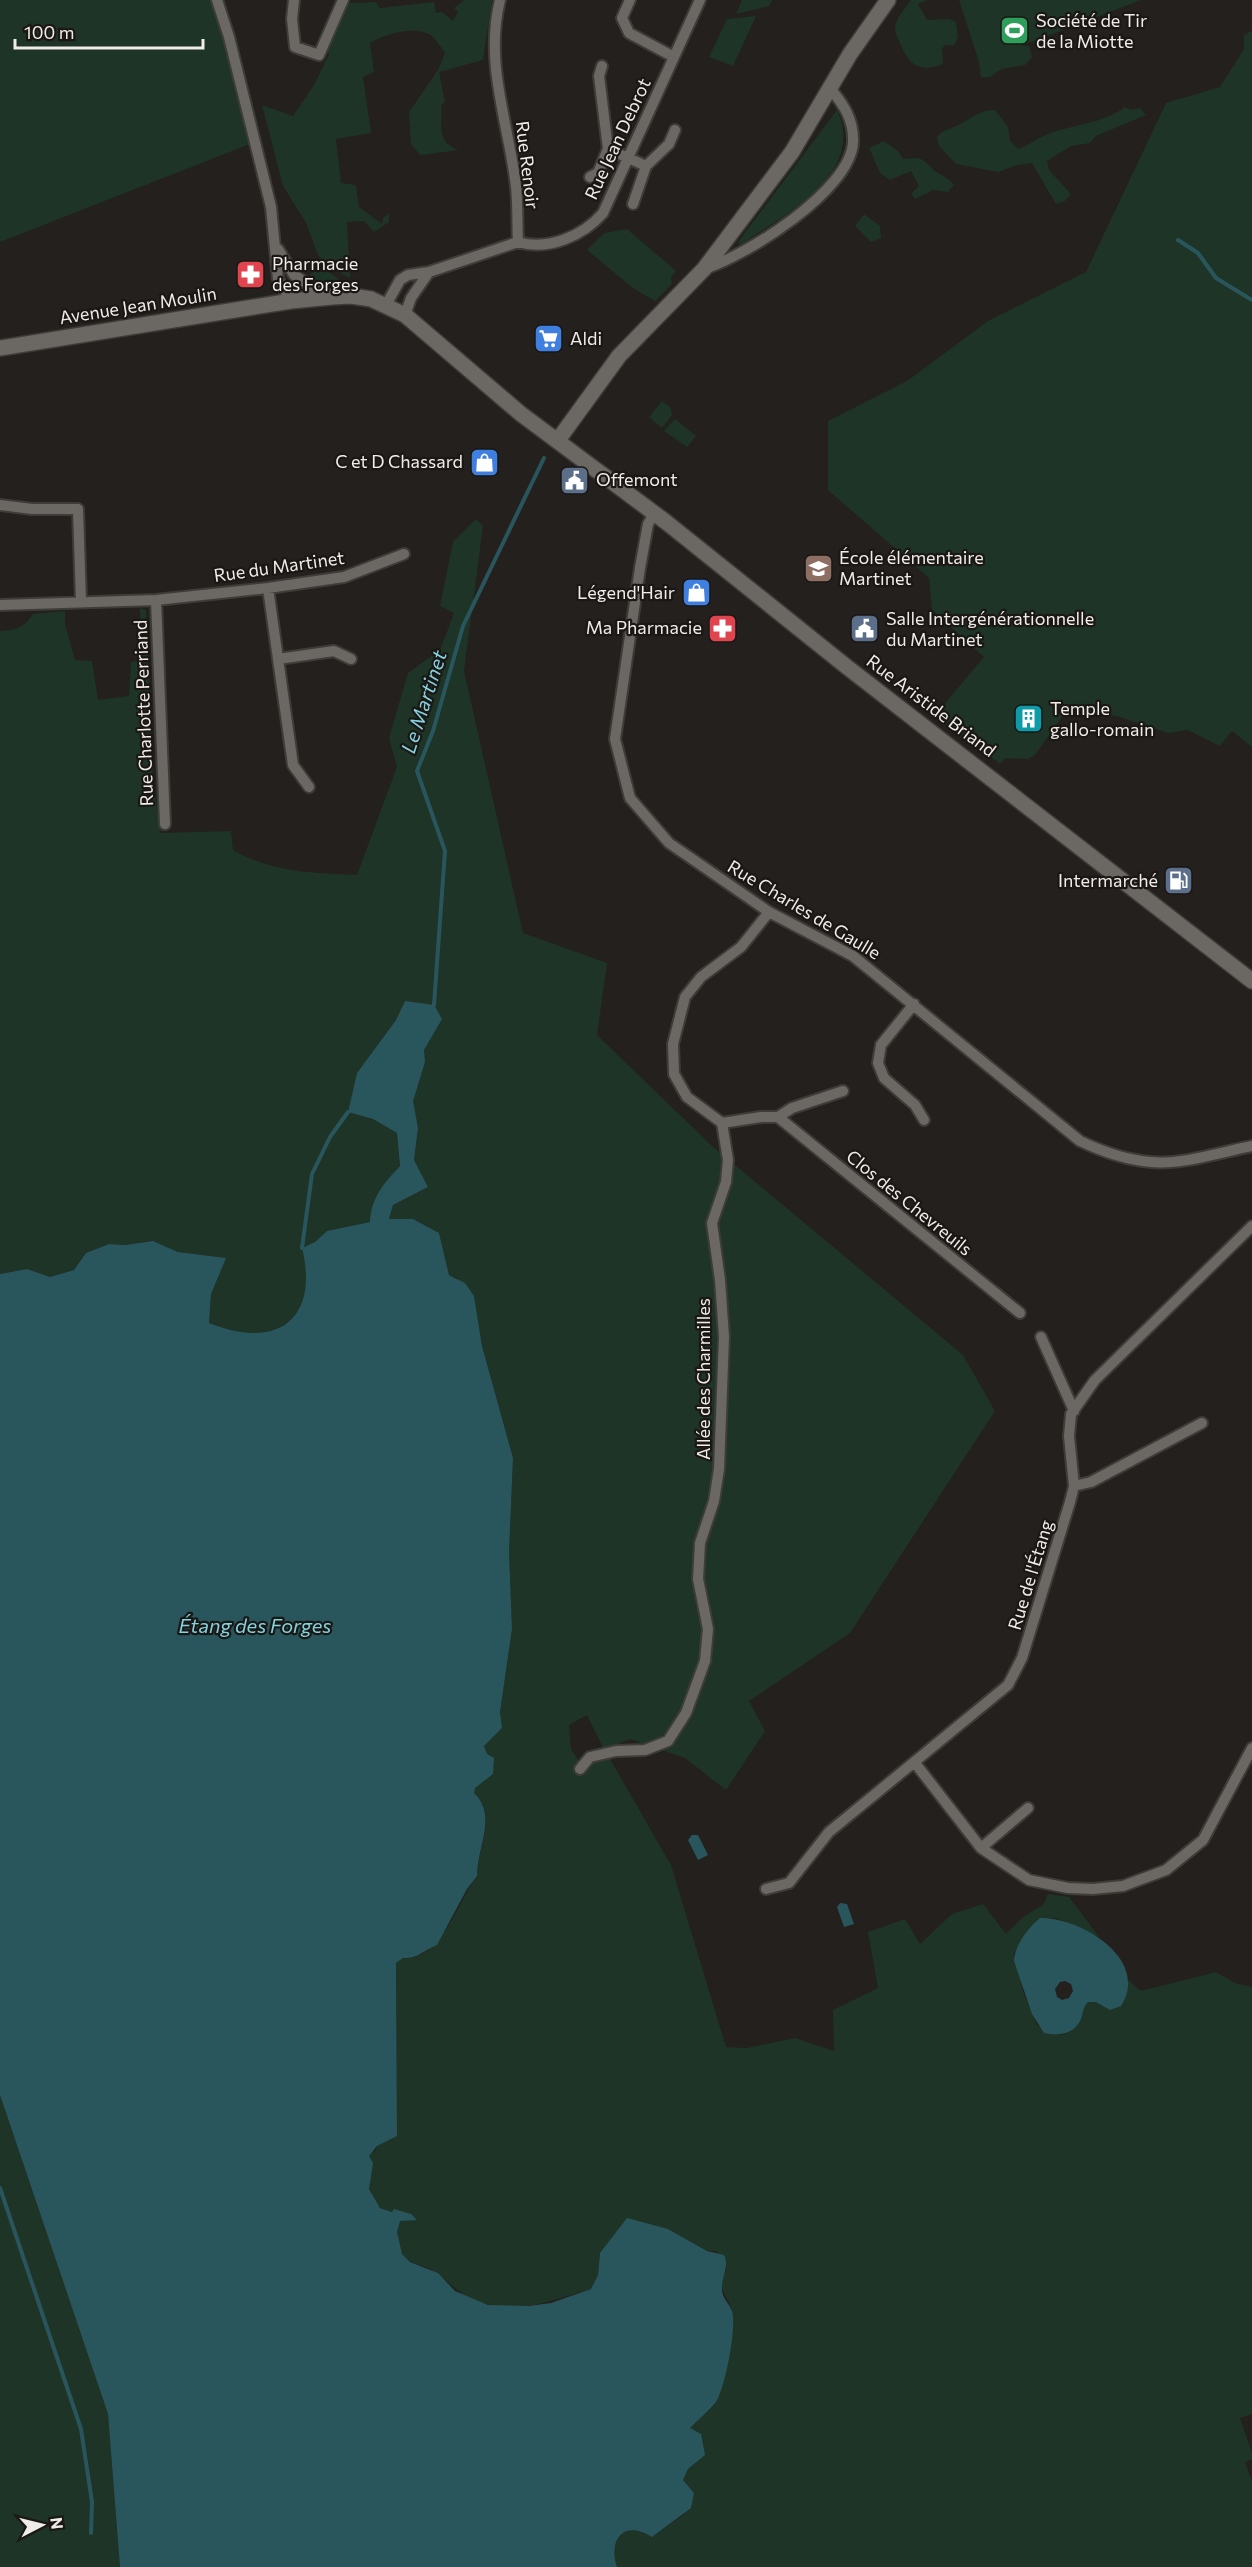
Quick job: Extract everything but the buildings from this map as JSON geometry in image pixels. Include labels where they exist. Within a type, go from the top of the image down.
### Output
[{"type":"main road","points":[[558,440],[617,358],[704,269],[792,152],[885,1]]},
{"type":"main road","name":"Avenue Jean Moulin","points":[[0,348],[291,301],[351,296],[386,305],[405,315],[521,414],[558,440]]},
{"type":"main road","name":"Rue Aristide Briand","points":[[558,440],[1252,981]]},
{"type":"street","points":[[294,0],[292,19],[295,47],[319,54],[343,0]]},
{"type":"street","name":"Rue Renoir","points":[[500,0],[493,39],[494,70],[516,188],[518,242]]},
{"type":"street","points":[[630,0],[622,18],[629,33],[674,57]]},
{"type":"street","name":"Rue Jean Debrot","points":[[518,242],[535,247],[590,227],[603,213],[700,0]]},
{"type":"street","points":[[218,5],[265,182],[278,279],[291,301]]},
{"type":"street","points":[[590,177],[598,173],[608,149],[599,76],[602,66]]},
{"type":"street","points":[[704,269],[742,253],[804,211],[844,168],[854,144],[852,126],[846,107],[830,88]]},
{"type":"street","points":[[633,204],[646,166],[669,144],[675,130]]},
{"type":"street","points":[[608,149],[646,166]]},
{"type":"street","points":[[274,240],[281,257],[294,275],[329,298]]},
{"type":"street","points":[[386,305],[400,280],[408,275],[429,272],[518,242]]},
{"type":"street","points":[[405,315],[411,298],[429,272]]},
{"type":"street","points":[[0,504],[32,509],[78,509],[81,602]]},
{"type":"street","name":"Rue Charles de Gaulle","points":[[654,514],[648,524],[642,557],[615,739],[630,798],[669,843],[769,912],[854,956],[1080,1141],[1100,1150],[1152,1162],[1198,1158],[1252,1146]]},
{"type":"street","name":"Rue du Martinet","points":[[0,605],[156,600],[268,588],[344,577],[404,554]]},
{"type":"street","points":[[268,588],[292,765],[309,788]]},
{"type":"street","name":"Rue Charlotte Perriand","points":[[156,600],[165,824]]},
{"type":"street","points":[[278,659],[334,651],[351,659]]},
{"type":"street","points":[[769,912],[741,947],[701,977],[685,997],[673,1044],[674,1074],[687,1097],[722,1124],[761,1117],[778,1117],[792,1108],[843,1091]]},
{"type":"street","points":[[914,1004],[880,1044],[878,1063],[884,1078],[915,1105],[924,1120]]},
{"type":"street","name":"Clos des Chevreuils","points":[[778,1117],[1020,1313]]},
{"type":"street","name":"Allée des Charmilles","points":[[580,1769],[590,1757],[616,1751],[645,1750],[668,1741],[686,1713],[705,1661],[708,1629],[698,1580],[700,1543],[714,1500],[719,1469],[724,1337],[720,1280],[712,1223],[726,1182],[728,1160],[722,1124]]},
{"type":"street","name":"Rue de l'Étang","points":[[766,1889],[789,1883],[830,1832],[1008,1685],[1022,1659],[1074,1486],[1069,1436],[1074,1411],[1095,1380],[1252,1226]]},
{"type":"street","points":[[1041,1337],[1074,1411]]},
{"type":"street","points":[[1074,1486],[1091,1482],[1202,1424]]},
{"type":"street","points":[[915,1763],[981,1848],[1029,1880],[1068,1888],[1123,1886],[1166,1870],[1203,1840],[1252,1748]]},
{"type":"street","points":[[981,1848],[1028,1808]]},
{"type":"green space","points":[[0,0],[213,0],[226,40],[250,144],[0,242]]},
{"type":"green space","points":[[464,0],[492,0],[483,60],[439,72],[445,102],[441,105],[443,138],[451,147],[459,150],[421,155],[411,145],[409,112],[438,70],[445,53],[435,39],[427,33],[411,31],[384,36],[370,43],[374,72],[363,77],[371,133],[336,139],[341,183],[356,185],[359,207],[382,224],[383,218],[389,213],[389,222],[374,232],[364,221],[347,222],[350,278],[331,268],[318,255],[306,223],[283,186],[262,105],[293,116],[314,85],[329,54],[327,51],[337,24],[349,3],[376,2],[380,8],[434,2],[436,13],[442,12],[453,21],[458,12],[454,8]]},
{"type":"green space","points":[[742,0],[772,0],[769,6],[736,14]]},
{"type":"green space","points":[[911,0],[927,0],[918,4],[927,20],[949,19],[956,22],[958,37],[954,45],[946,45],[942,48],[943,64],[928,68],[921,67],[911,62],[903,51],[895,29],[899,17]]},
{"type":"green space","name":"Société de Tir de la Miotte","points":[[959,0],[1141,0],[1021,46],[1029,46],[1032,57],[1025,65],[1002,69],[990,77],[981,77],[979,62]]},
{"type":"green space","points":[[756,16],[733,66],[709,57],[727,19]]},
{"type":"green space","points":[[1252,31],[1252,747],[1232,731],[1220,746],[1188,730],[1168,733],[1117,716],[1077,712],[1062,717],[1035,755],[1028,759],[1005,758],[1000,764],[936,714],[984,657],[932,610],[929,578],[828,490],[828,421],[907,381],[988,321],[1086,272],[1166,103],[1220,87],[1244,49],[1244,35]]},
{"type":"green space","points":[[1125,107],[1131,110],[1140,108],[1146,115],[1096,136],[1090,143],[1071,146],[1047,161],[1049,170],[1071,194],[1065,201],[1056,204],[1032,163],[1017,165],[998,172],[956,164],[939,146],[937,137],[979,114],[995,110],[1008,127],[1010,141],[1018,149],[1040,137],[1107,117]]},
{"type":"green space","points":[[837,110],[843,133],[841,154],[831,173],[798,206],[740,245],[738,242]]},
{"type":"green space","points":[[884,141],[899,152],[903,159],[924,160],[954,185],[948,192],[933,190],[915,199],[911,194],[919,186],[911,171],[890,180],[880,173],[869,148]]},
{"type":"green space","points":[[864,214],[880,226],[881,238],[871,242],[855,226]]},
{"type":"green space","points":[[627,229],[676,271],[671,277],[672,284],[655,301],[633,288],[587,250],[604,233]]},
{"type":"green space","points":[[318,265],[344,284],[324,284],[309,276]]},
{"type":"green space","points":[[662,401],[671,408],[672,415],[662,428],[649,417]]},
{"type":"green space","points":[[675,419],[696,436],[687,447],[664,431]]},
{"type":"green space","points":[[476,519],[483,526],[464,671],[523,933],[607,963],[597,1035],[711,1145],[963,1355],[995,1411],[850,1633],[749,1701],[765,1731],[726,1790],[685,1758],[630,1739],[604,1749],[587,1715],[569,1725],[571,1749],[579,1761],[610,1759],[671,1865],[726,2047],[747,2048],[795,2038],[834,2051],[833,2010],[878,1988],[868,1932],[905,1919],[920,1944],[952,1914],[983,1904],[1006,1934],[1022,1918],[1043,1905],[1047,1894],[1069,1897],[1100,1938],[1056,1918],[1040,1918],[1014,1954],[1024,1994],[1037,2025],[1061,2035],[1067,2033],[1077,2023],[1085,2004],[1091,2001],[1101,2004],[1128,1989],[1127,1979],[1141,1991],[1216,1972],[1235,1983],[1252,1987],[1252,2414],[1240,2418],[1252,2453],[1252,2459],[1245,2462],[1252,2482],[1252,2567],[617,2567],[615,2548],[621,2535],[633,2530],[652,2537],[684,2514],[694,2493],[683,2480],[688,2469],[705,2455],[689,2429],[716,2402],[726,2371],[731,2343],[732,2311],[722,2287],[727,2268],[716,2251],[707,2251],[668,2229],[600,2253],[598,2275],[591,2289],[553,2301],[514,2307],[487,2304],[469,2298],[436,2273],[410,2261],[402,2253],[398,2244],[398,2225],[400,2221],[416,2219],[380,2208],[369,2189],[368,2155],[375,2151],[377,2146],[397,2136],[396,1963],[403,1958],[417,1956],[428,1950],[438,1940],[477,1876],[486,1821],[485,1811],[481,1801],[474,1793],[474,1788],[493,1773],[484,1746],[502,1728],[500,1712],[512,1629],[509,1552],[513,1458],[482,1346],[474,1296],[457,1278],[449,1275],[439,1233],[413,1219],[389,1220],[393,1205],[428,1187],[414,1160],[418,1128],[412,1101],[425,1062],[424,1050],[405,1001],[396,1020],[357,1073],[348,1112],[373,1119],[397,1133],[400,1166],[380,1192],[373,1206],[370,1222],[327,1231],[315,1242],[302,1248],[307,1274],[307,1293],[301,1308],[288,1322],[269,1331],[250,1334],[232,1332],[209,1323],[211,1294],[225,1258],[178,1252],[153,1241],[125,1245],[108,1244],[86,1253],[74,1270],[50,1277],[27,1269],[0,1274],[0,631],[19,627],[33,614],[65,611],[65,624],[75,660],[92,661],[98,700],[129,696],[131,662],[142,660],[140,608],[146,610],[153,782],[161,833],[231,831],[233,850],[248,858],[294,870],[357,875],[397,767],[389,738],[408,673],[440,650],[454,613],[440,606],[453,542]]},
{"type":"green space","points":[[0,2095],[108,2414],[120,2567],[0,2567]]},
{"type":"water","name":"Étang des Forges","points":[[405,1001],[434,1005],[442,1019],[424,1050],[425,1062],[413,1101],[418,1128],[414,1160],[428,1187],[393,1205],[389,1219],[413,1219],[439,1233],[449,1275],[465,1283],[474,1296],[482,1346],[513,1458],[509,1552],[512,1629],[500,1712],[502,1728],[484,1746],[487,1754],[494,1758],[493,1774],[475,1788],[474,1793],[485,1811],[477,1876],[467,1889],[437,1945],[417,1956],[403,1958],[396,1963],[397,2136],[377,2146],[369,2156],[373,2163],[369,2189],[380,2208],[411,2214],[417,2220],[400,2221],[397,2232],[402,2254],[410,2262],[438,2273],[455,2291],[488,2305],[529,2306],[551,2303],[591,2289],[598,2275],[600,2253],[627,2218],[668,2229],[707,2251],[724,2255],[726,2264],[722,2293],[732,2311],[733,2319],[729,2357],[716,2402],[690,2428],[701,2434],[705,2455],[688,2469],[683,2480],[694,2493],[691,2508],[652,2537],[642,2532],[626,2531],[617,2540],[615,2548],[617,2567],[120,2567],[108,2414],[0,2095],[0,1274],[27,1269],[50,1277],[74,1270],[86,1253],[109,1244],[125,1245],[153,1241],[178,1252],[226,1258],[211,1294],[209,1323],[233,1331],[254,1333],[272,1330],[287,1323],[298,1311],[304,1294],[306,1273],[302,1248],[315,1242],[327,1231],[370,1222],[379,1191],[400,1166],[397,1133],[373,1119],[348,1112],[357,1073],[396,1020]]},
{"type":"water","points":[[692,1835],[698,1835],[708,1855],[698,1860],[688,1840]]},
{"type":"water","points":[[840,1903],[847,1904],[854,1924],[844,1927],[837,1907]]},
{"type":"water","points":[[1040,1918],[1074,1925],[1107,1944],[1119,1957],[1127,1972],[1128,1989],[1121,2006],[1110,2010],[1096,2002],[1088,2002],[1078,2024],[1070,2031],[1060,2034],[1044,2033],[1032,2014],[1014,1961],[1019,1943]],"holes":[[[1065,1981],[1071,1984],[1073,1991],[1069,1998],[1062,2000],[1057,1997],[1055,1989],[1060,1982]]]},
{"type":"waterway","points":[[1178,240],[1198,253],[1216,278],[1252,300]]},
{"type":"waterway","name":"Le Martinet","points":[[434,1005],[445,851],[417,771],[433,731],[463,626],[544,458]]},
{"type":"waterway","name":"Le Martinet","points":[[302,1248],[312,1174],[330,1137],[348,1112]]},
{"type":"waterway","points":[[0,2188],[81,2429],[92,2502],[91,2533]]},
{"type":"place","name":"Société de Tir de la Miotte","points":[[1015,31]]},
{"type":"place","name":"Pharmacie des Forges","points":[[251,274]]},
{"type":"place","name":"Aldi","points":[[549,339]]},
{"type":"place","name":"C et D Chassard","points":[[484,462]]},
{"type":"place","name":"Offemont","points":[[575,480]]},
{"type":"place","name":"École élémentaire Martinet","points":[[818,568]]},
{"type":"place","name":"Légend'Hair","points":[[696,593]]},
{"type":"place","name":"Ma Pharmacie","points":[[723,628]]},
{"type":"place","name":"Salle Intergénérationnelle du Martinet","points":[[865,629]]},
{"type":"place","name":"Temple gallo-romain","points":[[1029,719]]},
{"type":"place","name":"Intermarché","points":[[1179,881]]}]
